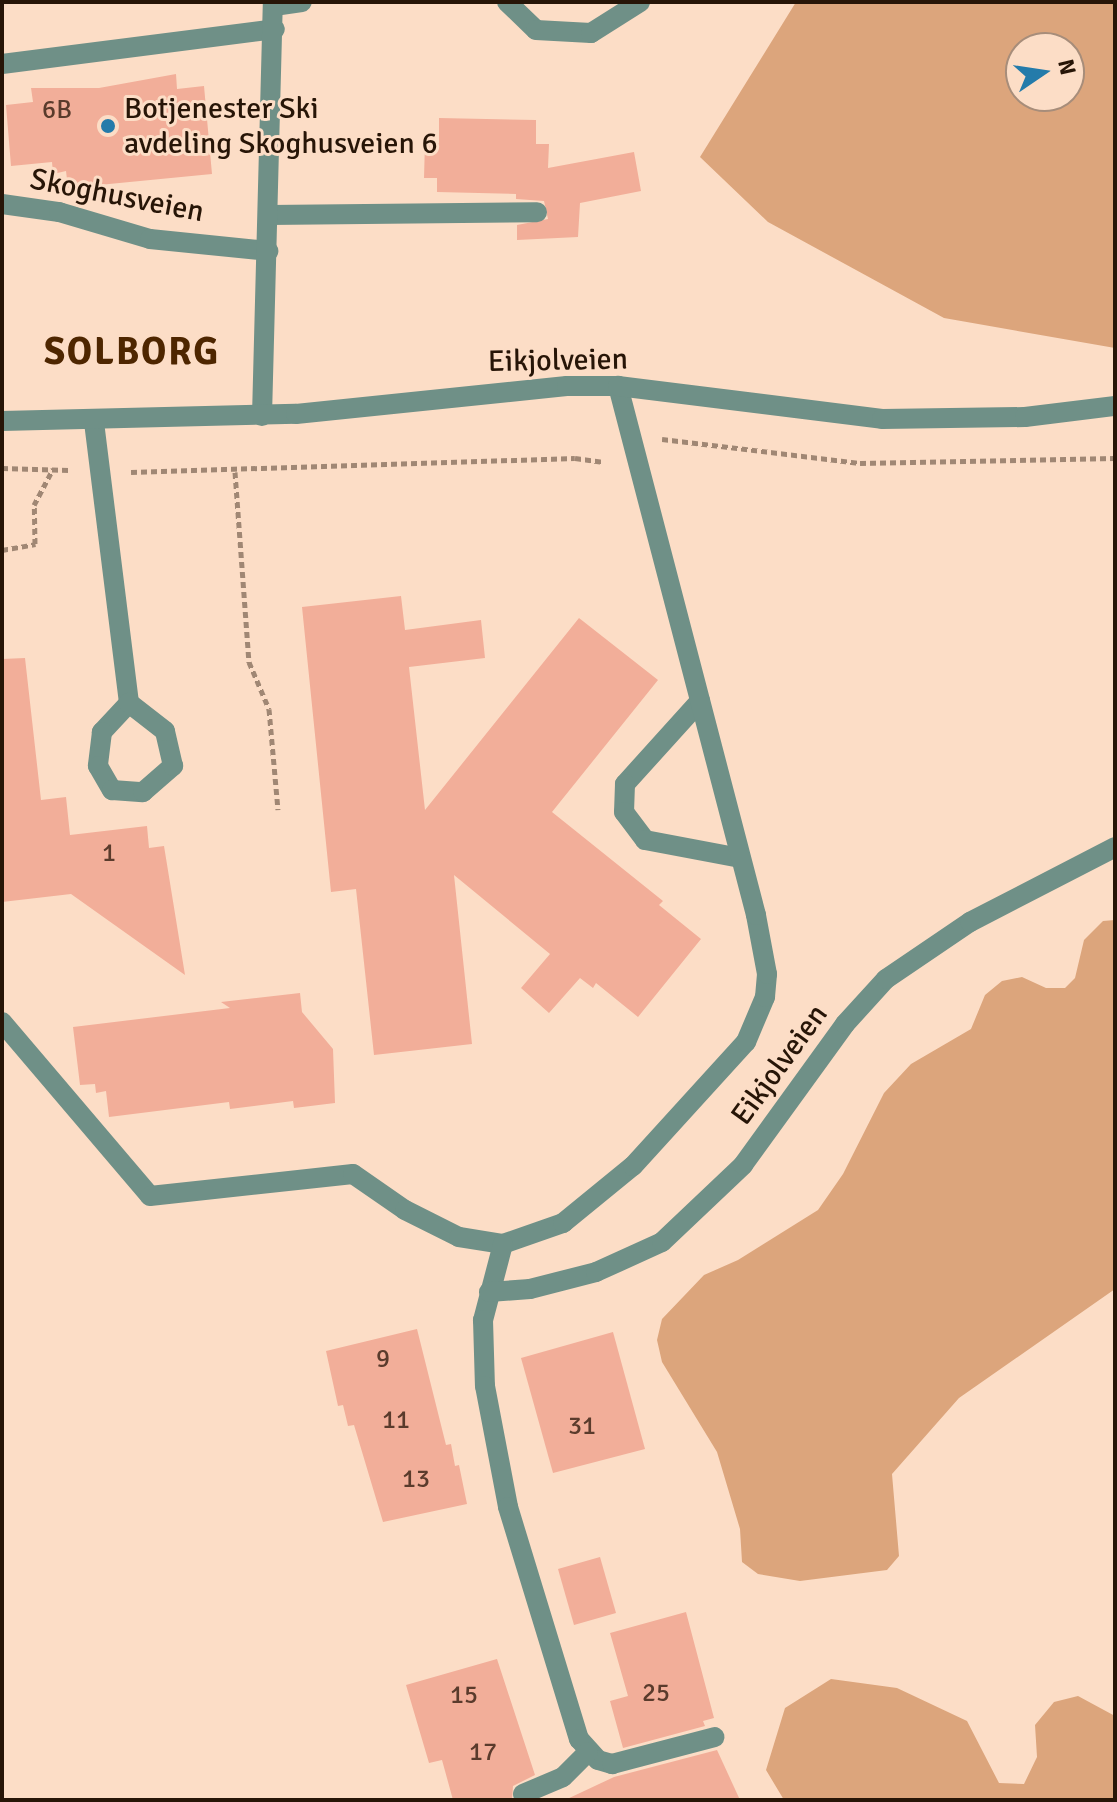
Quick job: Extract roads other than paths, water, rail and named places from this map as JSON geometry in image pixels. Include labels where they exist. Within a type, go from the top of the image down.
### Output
[{"type":"street","points":[[262,416],[274,4],[302,2]]},
{"type":"street","points":[[507,2],[536,30],[591,33],[640,2]]},
{"type":"street","points":[[2,64],[275,29]]},
{"type":"street","name":"Skoghusveien","points":[[2,204],[59,212],[150,239],[268,251]]},
{"type":"street","points":[[269,215],[537,212]]},
{"type":"street","points":[[2,1022],[150,1196],[353,1174],[405,1210],[459,1237],[503,1244],[563,1223],[606,1193],[711,1086],[746,1042],[765,997],[767,974],[618,386]]},
{"type":"street","name":"Eikjolveien","points":[[2,421],[94,422],[262,416],[498,390],[618,386],[882,419],[1025,417],[1115,406]]},
{"type":"street","points":[[94,422],[103,472],[129,703],[165,731],[173,766],[143,792],[112,790],[98,766],[102,732],[129,703]]},
{"type":"street","points":[[700,701],[625,784],[624,812],[645,840],[740,858]]},
{"type":"street","name":"Eikjolveien","points":[[489,1292],[530,1289],[596,1272],[662,1242],[743,1165],[845,1024],[886,979],[970,922],[1115,847]]},
{"type":"street","points":[[503,1244],[489,1292],[481,1350],[508,1507],[557,1675],[588,1752],[598,1760],[626,1762],[715,1737]]},
{"type":"street","points":[[523,1794],[563,1777],[588,1752]]},
{"type":"place","name":"Botjenester Ski avdeling Skoghusveien 6","points":[[108,126]]},
{"type":"district","name":"SOLBORG","points":[[132,352]]}]
